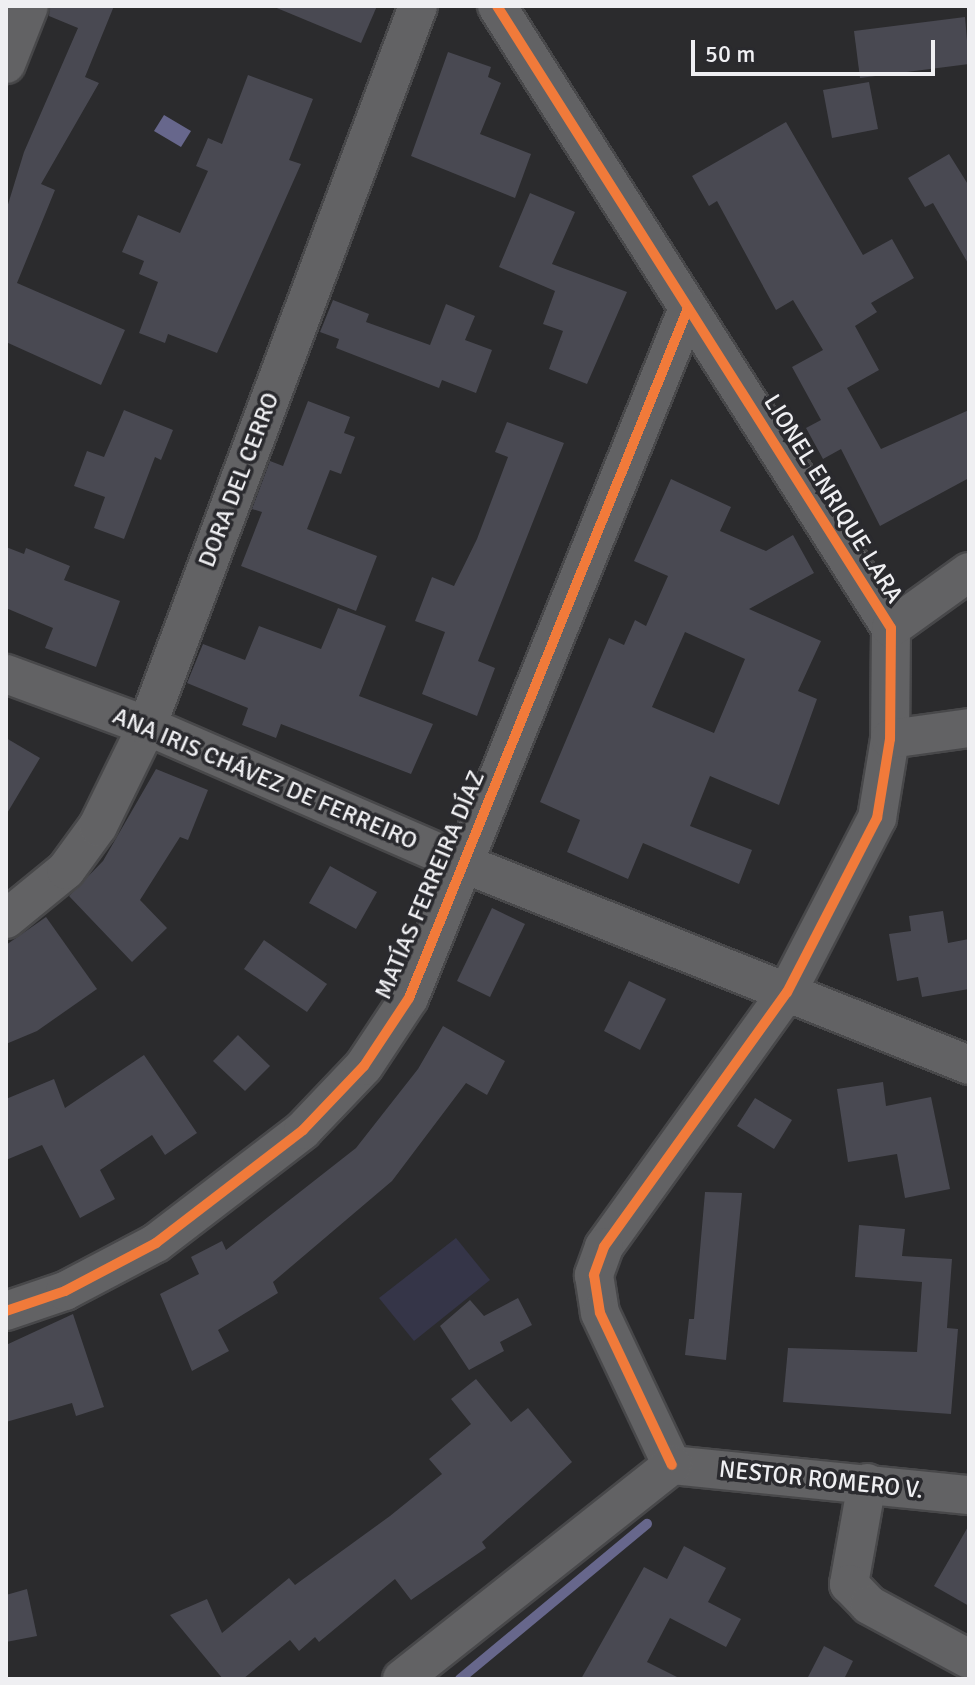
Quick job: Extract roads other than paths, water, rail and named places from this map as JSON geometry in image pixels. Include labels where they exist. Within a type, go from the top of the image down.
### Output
[{"type":"street","points":[[6,64],[29,6]]},
{"type":"street","name":"DORA DEL CERRO","points":[[6,919],[66,870],[98,826],[147,726],[418,6]]},
{"type":"street","name":"LIONEL ENRIQUE LARA","points":[[497,6],[891,628],[890,739],[877,818],[787,992],[604,1247],[594,1275],[600,1313],[672,1465]]},
{"type":"street","name":"MATÍAS FERREIRA DÍAZ","points":[[6,1311],[65,1291],[156,1243],[303,1130],[364,1066],[409,998],[688,308]]},
{"type":"street","points":[[891,628],[969,572]]},
{"type":"street","name":"ANA IRIS CHÁVEZ DE FERREIRO","points":[[6,674],[147,726],[462,863],[969,1065]]},
{"type":"street","points":[[890,739],[969,728]]},
{"type":"street","points":[[402,1679],[672,1465]]},
{"type":"street","name":"NESTOR ROMERO V.","points":[[672,1465],[969,1495]]},
{"type":"street","points":[[867,1483],[849,1584],[869,1605],[969,1659]]},
{"type":"water","points":[[164,115],[191,131],[181,147],[154,131]]},
{"type":"waterway","points":[[460,1679],[647,1524]]}]
